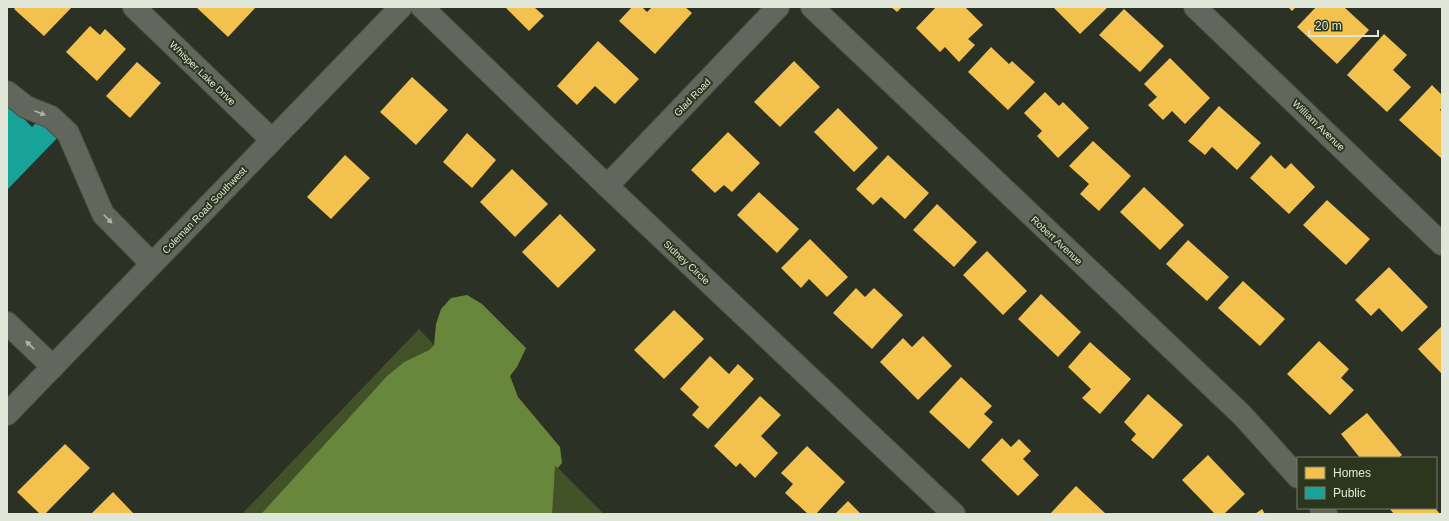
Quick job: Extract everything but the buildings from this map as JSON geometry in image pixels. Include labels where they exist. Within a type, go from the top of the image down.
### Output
[{"type":"street","name":"Whisper Lake Drive","points":[[134,7],[272,140]]},
{"type":"street","name":"Coleman Road Southwest","points":[[7,414],[401,7]]},
{"type":"street","name":"Sidney Circle","points":[[422,7],[607,186],[954,514]]},
{"type":"street","name":"Glad Road","points":[[607,186],[778,7]]},
{"type":"street","name":"Robert Avenue","points":[[812,7],[1242,415],[1297,476]]},
{"type":"street","name":"William Avenue","points":[[1195,7],[1442,244]]},
{"type":"street","points":[[7,92],[26,107],[51,117],[68,134],[103,214],[152,264]]},
{"type":"street","points":[[7,323],[53,367]]},
{"type":"shaded area","points":[[467,295],[482,304],[526,348],[517,367],[510,376],[518,397],[560,447],[562,463],[558,468],[555,466],[552,514],[261,514],[387,376],[404,362],[429,350],[434,345],[436,324],[441,309],[451,298]]},
{"type":"shaded area","points":[[419,329],[434,345],[429,350],[404,362],[387,376],[261,514],[242,514]]},
{"type":"shaded area","points":[[555,465],[604,514],[552,514]]}]
